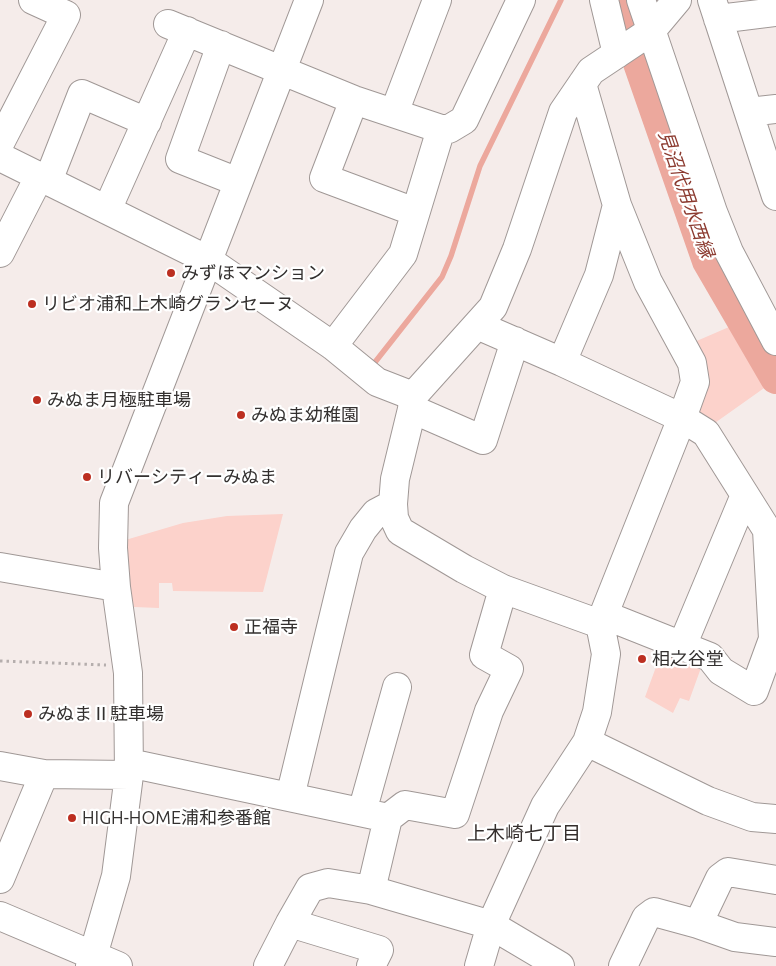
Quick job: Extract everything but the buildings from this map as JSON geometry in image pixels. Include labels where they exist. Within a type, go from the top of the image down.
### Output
[{"type":"street","points":[[0,143],[69,7],[33,0]]},
{"type":"street","points":[[92,960],[116,876],[129,769],[127,666],[112,548],[114,503],[309,0]]},
{"type":"street","points":[[394,113],[436,0]]},
{"type":"street","points":[[107,210],[147,122],[178,28],[354,100],[441,129],[449,129],[464,120],[520,0]]},
{"type":"street","points":[[604,0],[617,54]]},
{"type":"street","points":[[641,0],[716,220],[729,252],[774,330]]},
{"type":"street","points":[[477,325],[682,418],[706,434],[767,530],[773,638],[754,691],[721,671],[710,657],[618,620],[600,624],[503,589],[464,569],[400,531],[394,518],[392,504],[395,479],[412,402],[477,325],[493,307],[516,249],[563,112],[591,72],[651,31],[677,0]]},
{"type":"street","points":[[776,12],[715,9],[776,196]]},
{"type":"street","points":[[221,45],[180,159],[238,182]]},
{"type":"street","points":[[479,966],[491,925],[544,806],[587,742],[597,712],[606,654],[600,624],[695,382],[692,363],[648,282],[617,205],[582,84]]},
{"type":"street","points":[[0,253],[44,179],[82,94],[147,122]]},
{"type":"street","points":[[354,100],[324,178],[415,212]]},
{"type":"street","points":[[748,112],[776,109]]},
{"type":"street","points":[[333,346],[403,254],[441,129]]},
{"type":"street","points":[[0,157],[208,260],[333,346],[377,382],[483,440],[515,341]]},
{"type":"street","points":[[562,362],[599,275],[617,205]]},
{"type":"street","points":[[682,646],[745,496]]},
{"type":"street","points":[[290,797],[349,553],[363,528],[376,513],[392,504]]},
{"type":"street","points":[[0,567],[116,587]]},
{"type":"street","points":[[371,890],[388,818],[405,805],[455,814],[489,711],[509,669],[484,655],[503,589]]},
{"type":"street","points":[[362,812],[397,687]]},
{"type":"street","points":[[587,742],[708,801],[752,817],[776,819]]},
{"type":"street","points":[[0,766],[44,774],[129,769],[290,797],[388,818]]},
{"type":"street","points":[[0,879],[44,774]]},
{"type":"street","points":[[698,924],[720,878],[728,872],[776,880]]},
{"type":"street","points":[[268,966],[310,888],[328,883],[371,890],[491,925],[560,966]]},
{"type":"street","points":[[623,966],[646,918],[654,912],[698,924],[734,937],[776,942]]},
{"type":"street","points":[[0,916],[92,960],[118,966]]},
{"type":"street","points":[[290,923],[379,950],[371,966]]},
{"type":"path","points":[[0,661],[127,666]]},
{"type":"shaded area","points":[[729,327],[767,386],[712,425],[698,418],[692,343]]},
{"type":"shaded area","points":[[283,514],[263,592],[173,591],[172,583],[159,583],[159,608],[134,607],[123,557],[122,541],[183,523],[227,516]]},
{"type":"shaded area","points":[[664,645],[702,665],[689,701],[680,698],[673,713],[645,697]]},
{"type":"waterway","points":[[372,366],[442,277],[451,256],[480,166],[561,0]]},
{"type":"waterway","name":"見沼代用水西縁","points":[[619,0],[624,20],[708,261],[776,378]]},
{"type":"place","name":"みずほマンション","points":[[171,273]]},
{"type":"place","name":"リビオ浦和上木崎グランセーヌ","points":[[32,304]]},
{"type":"place","name":"みぬま月極駐車場","points":[[37,400]]},
{"type":"place","name":"みぬま幼稚園","points":[[241,415]]},
{"type":"place","name":"リバーシティーみぬま","points":[[87,477]]},
{"type":"place","name":"正福寺","points":[[234,627]]},
{"type":"place","name":"相之谷堂","points":[[642,659]]},
{"type":"place","name":"みぬまⅡ駐車場","points":[[28,714]]},
{"type":"place","name":"HIGH-HOME浦和参番館","points":[[72,818]]},
{"type":"district","name":"上木崎七丁目","points":[[524,834]]}]
